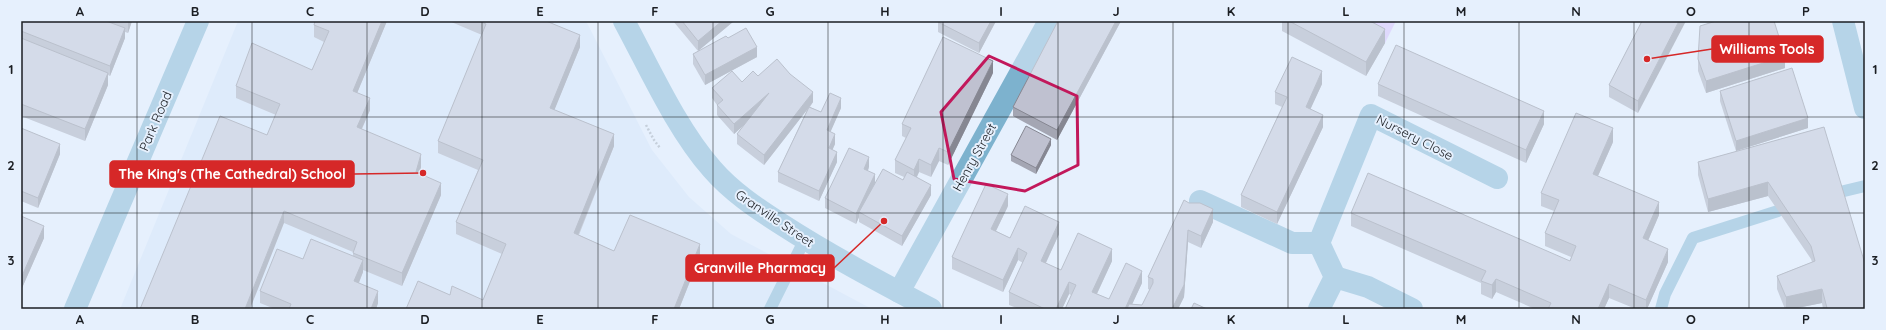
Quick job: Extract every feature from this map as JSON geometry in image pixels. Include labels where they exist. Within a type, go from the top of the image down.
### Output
[{"type":"street","name":"Park Road","points":[[75,309],[198,21]]},
{"type":"street","name":"Granville Street","points":[[624,21],[678,121],[693,146],[712,170],[754,206],[805,239],[931,309]]},
{"type":"street","name":"Henry Street","points":[[899,292],[1049,21]]},
{"type":"street","points":[[1843,21],[1865,108]]},
{"type":"street","name":"Nursery Close","points":[[1319,243],[1371,115],[1497,178]]},
{"type":"street","points":[[1200,201],[1292,243],[1319,243],[1335,277],[1368,287],[1412,309]]},
{"type":"street","points":[[1319,309],[1335,277]]},
{"type":"lane","points":[[1840,192],[1865,186]]},
{"type":"lane","points":[[1661,309],[1665,294],[1693,238],[1778,211]]},
{"type":"lane","points":[[770,309],[805,239]]},
{"type":"highlighted area","points":[[989,56],[1077,96],[1078,165],[1025,191],[954,179],[941,112]]},
{"type":"shaded area","points":[[238,21],[586,21],[652,150],[689,197],[731,234],[872,309],[120,309]]},
{"type":"shaded area","points":[[1344,21],[1396,21],[1385,43]]},
{"type":"building","points":[[21,21],[106,21],[125,28],[110,66],[21,31]]},
{"type":"building","points":[[315,21],[382,21],[353,91],[370,98],[357,127],[421,154],[416,172],[441,183],[402,273],[353,253],[357,242],[284,211],[245,309],[140,309],[220,116],[267,135],[280,104],[236,86],[252,43],[312,70],[329,31],[314,25]]},
{"type":"building","points":[[478,21],[546,21],[580,35],[550,108],[614,134],[574,233],[614,251],[630,215],[700,244],[674,309],[406,309],[418,281],[450,295],[452,286],[483,300],[506,244],[456,222],[483,160],[438,141],[486,24]]},
{"type":"building","points":[[682,21],[722,21],[698,41]]},
{"type":"building","points":[[938,21],[991,21],[979,43]]},
{"type":"building","points":[[1058,21],[1116,21],[1057,130],[1013,107]]},
{"type":"building","points":[[1289,21],[1370,21],[1385,29],[1366,62]]},
{"type":"building","points":[[1642,21],[1679,21],[1638,101],[1609,85]]},
{"type":"building","points":[[1716,21],[1774,21],[1785,56],[1706,81],[1698,59],[1700,26]]},
{"type":"building","points":[[746,28],[757,47],[705,75],[693,54],[726,36],[728,38]]},
{"type":"building","points":[[943,37],[993,61],[948,152],[939,148],[931,165],[919,159],[914,170],[895,160],[911,128],[902,124]]},
{"type":"building","points":[[21,38],[108,73],[85,129],[21,104]]},
{"type":"building","points":[[1396,45],[1544,111],[1526,150],[1378,84]]},
{"type":"building","points":[[1292,57],[1322,71],[1306,107],[1323,115],[1277,212],[1241,195],[1287,97],[1275,92]]},
{"type":"building","points":[[777,59],[790,74],[813,92],[764,155],[737,134],[769,93],[734,124],[717,105],[723,100],[712,88],[732,71],[742,82],[753,71],[758,76]]},
{"type":"building","points":[[1792,68],[1808,118],[1736,141],[1720,91]]},
{"type":"building","points":[[830,93],[841,98],[827,130],[835,134],[829,148],[837,152],[819,191],[778,172],[809,107],[821,112]]},
{"type":"building","points":[[1576,113],[1613,128],[1593,174],[1659,202],[1643,238],[1668,249],[1646,300],[1609,284],[1598,309],[1548,309],[1551,303],[1496,279],[1492,285],[1481,281],[1486,271],[1351,213],[1368,173],[1570,261],[1576,246],[1545,233],[1559,200],[1541,193]]},
{"type":"building","points":[[1026,126],[1051,139],[1036,168],[1011,155]]},
{"type":"building","points":[[1824,127],[1865,264],[1865,309],[1824,309],[1827,308],[1822,289],[1786,297],[1777,276],[1815,261],[1811,246],[1768,182],[1708,199],[1698,162]]},
{"type":"building","points":[[21,128],[60,144],[38,198],[21,191]]},
{"type":"building","points":[[849,148],[869,157],[864,169],[875,174],[856,214],[825,198]]},
{"type":"building","points":[[883,169],[903,180],[907,172],[931,185],[902,236],[859,212]]},
{"type":"building","points":[[986,184],[1008,194],[991,229],[1010,238],[1025,206],[1059,222],[1041,261],[1061,270],[1078,233],[1112,249],[1092,292],[1109,299],[1126,263],[1142,271],[1125,309],[1065,309],[1076,285],[1069,282],[1056,309],[1045,309],[1009,292],[1027,253],[1018,248],[1003,280],[952,257]]},
{"type":"building","points":[[1184,200],[1189,203],[1200,203],[1213,209],[1201,236],[1188,230],[1184,285],[1172,309],[1127,309],[1129,304],[1142,305],[1153,283],[1153,279],[1148,277]]},
{"type":"building","points":[[21,216],[44,226],[22,276],[21,275]]},
{"type":"building","points":[[311,239],[363,260],[354,281],[378,291],[371,309],[289,309],[291,304],[260,291],[277,249],[303,259]]},
{"type":"building","points":[[1194,303],[1207,309],[1191,309]]},
{"type":"place","name":"Williams Tools","points":[[1647,59]]},
{"type":"place","name":"The King's (The Cathedral) School","points":[[423,173]]},
{"type":"place","name":"Granville Pharmacy","points":[[884,221]]}]
